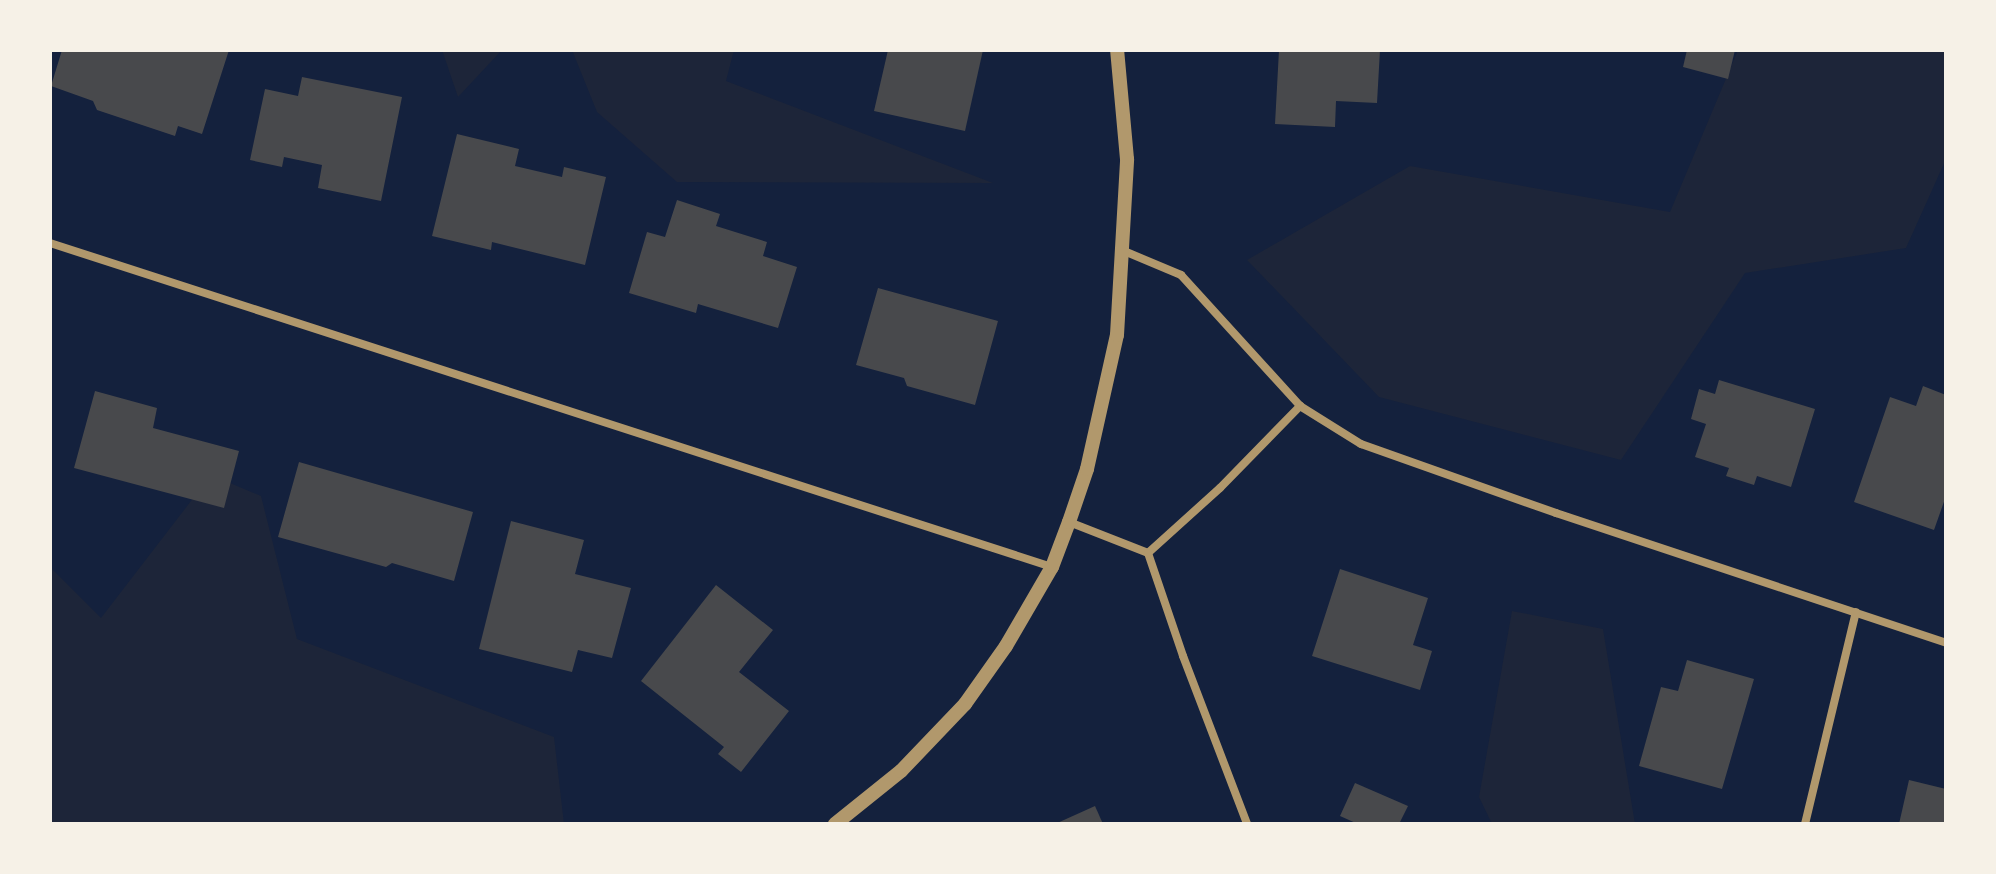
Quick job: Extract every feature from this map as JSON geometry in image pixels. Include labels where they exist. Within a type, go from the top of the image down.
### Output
[{"type":"street","points":[[835,824],[901,771],[965,704],[1006,646],[1052,567],[1069,522],[1087,469],[1117,335],[1127,159],[1117,50]]},
{"type":"street","points":[[50,243],[1052,567]]},
{"type":"street","points":[[1124,251],[1181,275],[1300,406],[1361,444],[1556,513],[1946,643]]},
{"type":"street","points":[[1148,553],[1220,488],[1300,406]]},
{"type":"street","points":[[1069,522],[1148,553],[1183,656],[1247,824]]},
{"type":"street","points":[[1805,824],[1856,612]]},
{"type":"shaded area","points":[[442,50],[502,50],[458,97]]},
{"type":"shaded area","points":[[572,50],[734,50],[726,81],[993,183],[677,182],[597,112]]},
{"type":"shaded area","points":[[1738,50],[1946,50],[1946,159],[1906,248],[1745,273],[1621,460],[1379,397],[1247,260],[1410,166],[1670,212]]},
{"type":"shaded area","points":[[211,475],[261,496],[297,639],[554,737],[564,824],[50,824],[50,567],[101,618]]},
{"type":"shaded area","points":[[1512,611],[1603,629],[1635,824],[1492,824],[1479,797]]},
{"type":"building","points":[[62,50],[229,50],[202,134],[178,126],[175,136],[97,110],[93,101],[51,86]]},
{"type":"building","points":[[888,50],[983,50],[965,131],[874,111]]},
{"type":"building","points":[[1279,50],[1380,50],[1377,103],[1336,101],[1335,127],[1275,124]]},
{"type":"building","points":[[1687,50],[1735,50],[1728,79],[1683,67]]},
{"type":"building","points":[[302,77],[402,97],[381,201],[318,188],[322,165],[284,157],[282,167],[250,160],[265,89],[298,96]]},
{"type":"building","points":[[457,134],[519,149],[515,166],[562,177],[564,167],[606,177],[585,265],[492,242],[491,250],[432,236]]},
{"type":"building","points":[[677,200],[720,214],[716,226],[767,242],[763,256],[797,267],[778,328],[698,304],[696,313],[629,293],[647,232],[665,237]]},
{"type":"building","points":[[878,288],[998,321],[975,405],[907,386],[904,378],[856,365]]},
{"type":"building","points":[[1719,380],[1815,409],[1791,487],[1757,476],[1754,485],[1726,476],[1729,468],[1695,457],[1706,424],[1691,419],[1699,389],[1715,394]]},
{"type":"building","points":[[1923,386],[1946,395],[1946,496],[1934,530],[1854,502],[1890,397],[1916,406]]},
{"type":"building","points":[[95,391],[157,408],[153,428],[239,451],[224,508],[74,468]]},
{"type":"building","points":[[299,462],[473,512],[454,581],[392,563],[386,567],[278,537]]},
{"type":"building","points":[[511,521],[584,540],[575,574],[631,588],[612,658],[578,650],[572,672],[479,649]]},
{"type":"building","points":[[1340,569],[1428,598],[1413,645],[1432,651],[1420,690],[1312,656]]},
{"type":"building","points":[[716,585],[773,630],[739,672],[789,711],[741,772],[718,754],[724,747],[641,681]]},
{"type":"building","points":[[1687,660],[1754,679],[1722,789],[1639,766],[1661,687],[1678,691]]},
{"type":"building","points":[[1909,780],[1946,789],[1946,824],[1899,824]]},
{"type":"building","points":[[1355,783],[1408,806],[1399,824],[1358,824],[1340,816]]},
{"type":"building","points":[[1095,806],[1103,824],[1055,824]]}]
